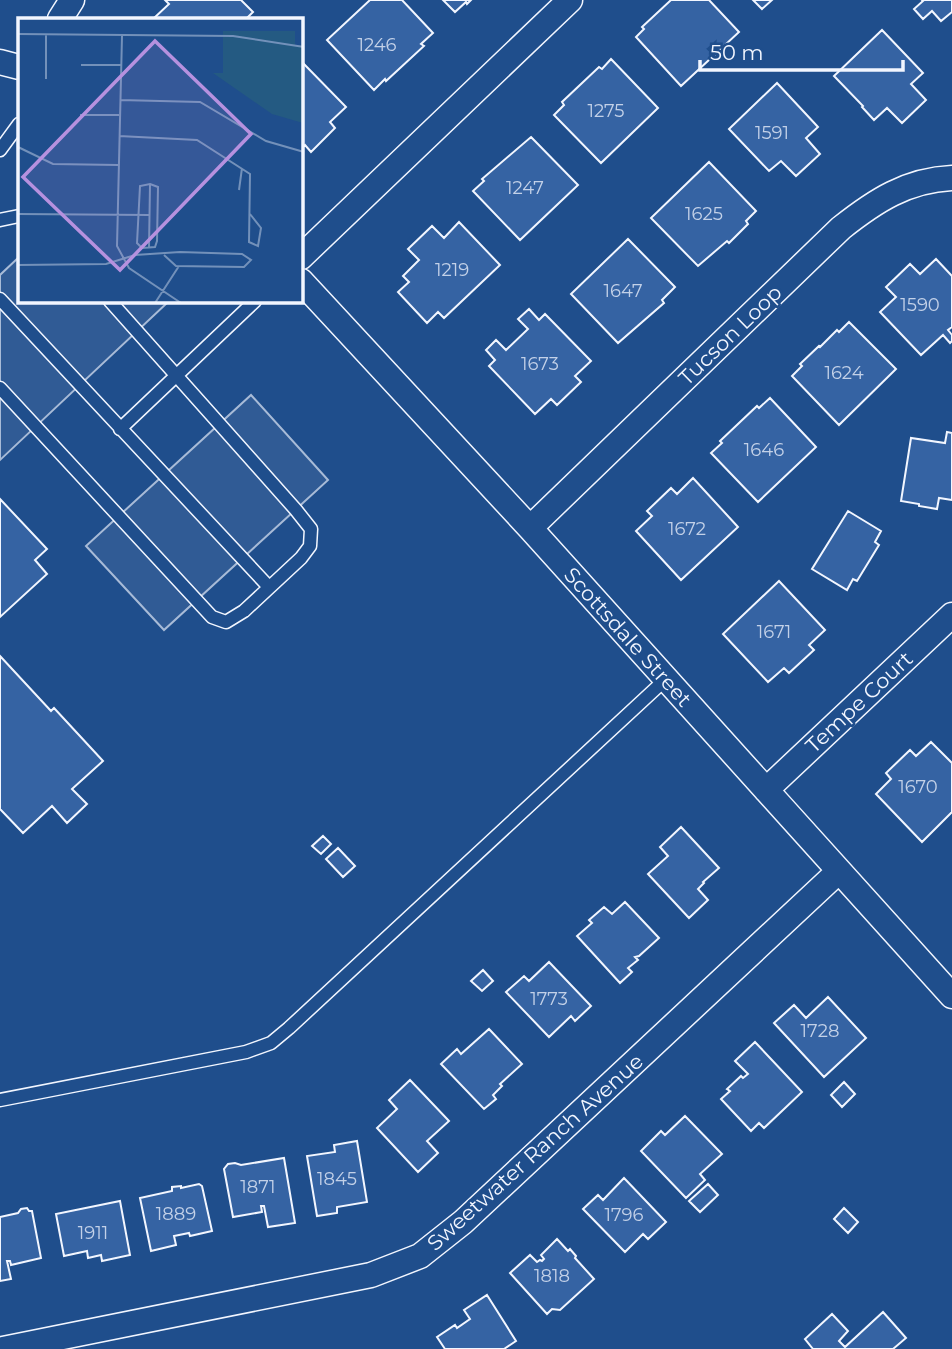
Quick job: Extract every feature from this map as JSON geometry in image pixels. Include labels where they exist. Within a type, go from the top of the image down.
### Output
[{"type":"street","points":[[61,18],[72,0]]},
{"type":"street","points":[[303,255],[570,0]]},
{"type":"street","points":[[0,62],[18,66]]},
{"type":"street","name":"Tucson Loop","points":[[530,528],[841,228],[884,198],[907,186],[952,178]]},
{"type":"street","name":"Scottsdale Street","points":[[303,283],[530,528],[952,996]]},
{"type":"street","name":"Tempe Court","points":[[766,790],[952,615]]},
{"type":"street","name":"Sweetwater Ranch Avenue","points":[[4,1349],[371,1275],[420,1256],[463,1222],[839,871]]},
{"type":"lane","points":[[0,150],[18,125]]},
{"type":"lane","points":[[0,220],[18,216]]},
{"type":"lane","points":[[0,299],[269,587]]},
{"type":"lane","points":[[0,388],[212,617],[226,622],[244,611],[301,558],[310,546],[311,530],[112,303]]},
{"type":"lane","points":[[120,429],[253,303]]},
{"type":"lane","points":[[0,1100],[246,1052],[271,1042],[666,679]]},
{"type":"shaded area","points":[[18,258],[18,303],[167,303],[0,460],[0,275]]},
{"type":"shaded area","points":[[251,395],[328,480],[164,630],[86,546]]},
{"type":"building","points":[[165,0],[241,0],[253,12],[247,18],[154,18],[169,4]]},
{"type":"building","points":[[370,0],[402,0],[433,33],[421,44],[424,46],[374,90],[327,40]]},
{"type":"building","points":[[443,0],[471,0],[455,12]]},
{"type":"building","points":[[671,0],[709,0],[739,32],[681,86],[636,37],[644,29],[642,27]]},
{"type":"building","points":[[753,0],[772,0],[762,9]]},
{"type":"building","points":[[922,0],[952,0],[952,12],[941,21],[932,11],[923,19],[914,9]]},
{"type":"building","points":[[882,30],[923,73],[911,84],[926,100],[902,123],[887,108],[874,120],[834,76]]},
{"type":"building","points":[[611,59],[658,108],[601,163],[554,115],[564,105],[562,102]]},
{"type":"building","points":[[303,63],[346,107],[330,122],[335,128],[311,152],[305,145],[303,147]]},
{"type":"building","points":[[777,83],[818,127],[806,138],[820,154],[796,176],[781,161],[769,171],[729,129]]},
{"type":"building","points":[[531,137],[578,185],[520,240],[473,191],[484,181],[482,179]]},
{"type":"building","points":[[709,162],[756,211],[746,221],[748,224],[729,243],[727,241],[698,266],[651,218]]},
{"type":"building","points":[[459,222],[500,265],[444,318],[438,312],[427,323],[398,292],[409,282],[403,276],[419,260],[408,249],[432,226],[444,238]]},
{"type":"building","points":[[628,239],[675,287],[662,300],[664,303],[618,343],[571,294]]},
{"type":"building","points":[[936,259],[952,276],[952,327],[948,330],[952,341],[950,343],[943,335],[921,355],[880,312],[896,297],[886,287],[910,264],[920,274]]},
{"type":"building","points":[[529,309],[539,320],[545,314],[591,361],[575,376],[581,382],[557,405],[551,399],[535,414],[489,366],[495,360],[486,350],[496,340],[506,350],[528,329],[518,319]]},
{"type":"building","points":[[849,322],[896,369],[839,425],[792,376],[819,346]]},
{"type":"building","points":[[770,398],[816,447],[758,502],[711,453],[757,406],[759,408]]},
{"type":"building","points":[[947,432],[952,433],[952,500],[939,498],[937,509],[901,501],[911,438],[945,443]]},
{"type":"building","points":[[693,478],[738,527],[681,580],[636,531],[652,516],[647,511],[671,488],[677,494]]},
{"type":"building","points":[[0,499],[47,549],[35,560],[47,574],[0,617]]},
{"type":"building","points":[[848,511],[881,531],[875,542],[879,545],[857,581],[853,579],[847,590],[812,569]]},
{"type":"building","points":[[779,581],[825,630],[809,645],[814,650],[789,673],[784,668],[768,682],[723,634]]},
{"type":"building","points":[[0,656],[51,711],[54,708],[103,761],[72,789],[87,804],[67,823],[52,806],[23,833],[0,809]]},
{"type":"building","points":[[931,742],[952,763],[952,812],[922,842],[876,794],[891,779],[886,773],[910,750],[916,756]]},
{"type":"building","points":[[681,827],[719,868],[698,889],[708,900],[689,918],[648,874],[668,856],[660,847]]},
{"type":"building","points":[[323,836],[331,844],[321,854],[312,846]]},
{"type":"building","points":[[338,848],[355,866],[343,877],[326,859]]},
{"type":"building","points":[[625,902],[659,938],[635,957],[638,960],[628,968],[632,972],[620,983],[577,936],[592,923],[589,920],[604,907],[612,914]]},
{"type":"building","points":[[549,962],[591,1006],[575,1021],[571,1016],[549,1037],[506,992],[524,976],[529,981]]},
{"type":"building","points":[[483,970],[493,981],[482,991],[471,981]]},
{"type":"building","points":[[828,997],[866,1038],[824,1077],[774,1023],[794,1005],[806,1018]]},
{"type":"building","points":[[489,1029],[522,1064],[500,1084],[502,1086],[493,1095],[496,1099],[484,1109],[441,1064],[457,1049],[461,1054]]},
{"type":"building","points":[[755,1042],[802,1092],[764,1128],[759,1123],[751,1131],[721,1099],[741,1076],[743,1078],[748,1074],[735,1061]]},
{"type":"building","points":[[410,1080],[449,1121],[427,1141],[438,1153],[418,1172],[377,1128],[397,1109],[389,1100]]},
{"type":"building","points":[[844,1082],[855,1094],[842,1107],[831,1095]]},
{"type":"building","points":[[685,1116],[722,1154],[700,1174],[705,1180],[686,1198],[641,1151],[661,1131],[665,1135]]},
{"type":"building","points":[[357,1141],[367,1202],[337,1207],[337,1213],[317,1216],[307,1156],[335,1152],[334,1145]]},
{"type":"building","points":[[284,1158],[295,1223],[268,1227],[264,1206],[261,1206],[262,1212],[233,1217],[224,1169],[228,1164],[241,1165]]},
{"type":"building","points":[[624,1178],[666,1222],[648,1239],[643,1234],[625,1252],[583,1209],[598,1195],[603,1200]]},
{"type":"building","points":[[708,1184],[718,1195],[700,1212],[689,1201]]},
{"type":"building","points":[[202,1186],[212,1231],[174,1236],[176,1245],[151,1251],[140,1198],[172,1191],[172,1187]]},
{"type":"building","points":[[120,1201],[130,1255],[102,1261],[101,1255],[88,1258],[87,1251],[64,1256],[56,1214]]},
{"type":"building","points":[[27,1208],[32,1211],[41,1258],[11,1265],[10,1261],[7,1261],[11,1279],[0,1281],[0,1217]]},
{"type":"building","points":[[844,1208],[858,1222],[848,1233],[834,1219]]},
{"type":"building","points":[[557,1239],[568,1251],[570,1249],[594,1279],[560,1310],[552,1309],[547,1314],[510,1273],[530,1255],[537,1262],[542,1261],[544,1259],[541,1255]]},
{"type":"building","points":[[487,1295],[516,1341],[504,1349],[445,1349],[437,1337],[470,1319],[464,1310]]},
{"type":"building","points":[[883,1312],[906,1338],[893,1349],[813,1349],[805,1339],[832,1314],[848,1331],[839,1341],[845,1347]]}]
